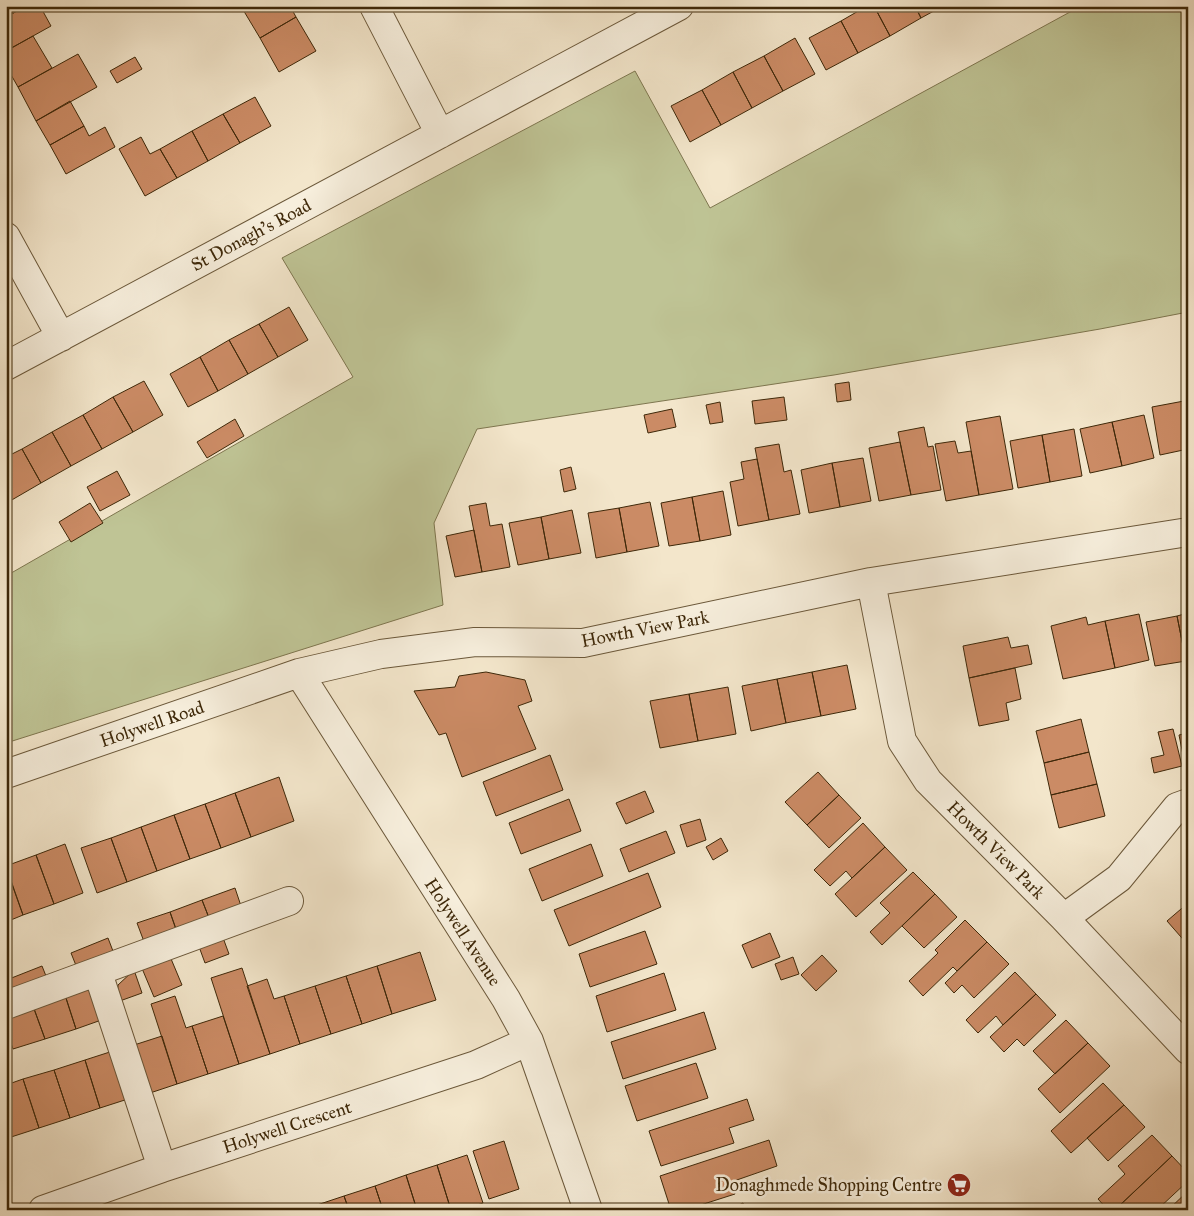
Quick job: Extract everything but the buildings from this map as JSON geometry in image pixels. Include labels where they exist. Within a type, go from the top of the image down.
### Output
[{"type":"street","points":[[374,6],[440,134]]},
{"type":"street","name":"St Donagh's Road","points":[[6,366],[678,6]]},
{"type":"street","points":[[6,237],[61,337]]},
{"type":"street","name":"Howth View Park","points":[[299,674],[381,654],[475,642],[583,643],[871,582],[1188,532]]},
{"type":"street","name":"Howth View Park","points":[[871,582],[902,741],[928,781],[1064,918],[1188,1050]]},
{"type":"street","name":"Holywell Road","points":[[6,774],[299,674]]},
{"type":"street","name":"Holywell Avenue","points":[[299,674],[506,999],[529,1041],[588,1210]]},
{"type":"street","points":[[1064,918],[1119,878],[1177,807],[1188,803]]},
{"type":"street","points":[[6,1005],[98,973],[289,901]]},
{"type":"street","points":[[98,973],[162,1168]]},
{"type":"street","name":"Holywell Crescent","points":[[43,1210],[162,1168],[476,1065],[529,1041]]},
{"type":"green space","points":[[1081,6],[1188,6],[1188,312],[834,375],[477,429],[434,523],[443,605],[6,743],[6,576],[353,377],[282,258],[635,71],[710,208]]},
{"type":"place","name":"Donaghmede Shopping Centre","points":[[959,1185]]}]
